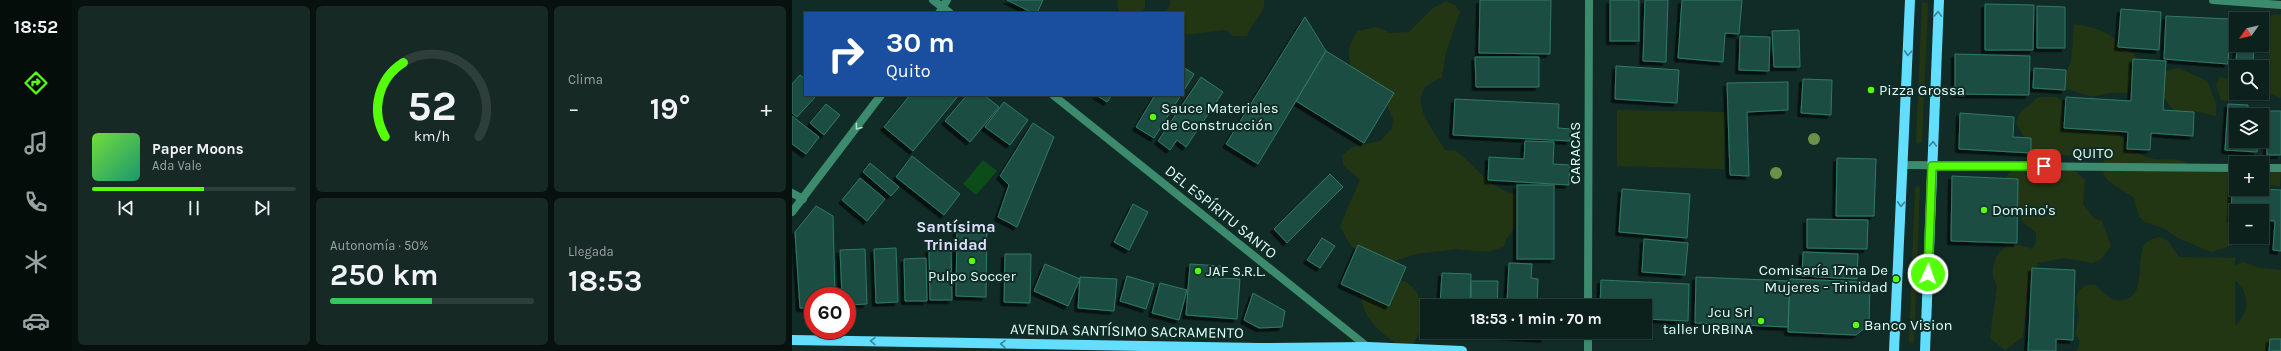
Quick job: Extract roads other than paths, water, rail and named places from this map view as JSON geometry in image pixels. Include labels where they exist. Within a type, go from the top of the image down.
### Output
[{"type":"main road","points":[[1894,351],[1910,0]]},
{"type":"main road","points":[[1925,351],[1939,0]]},
{"type":"main road","name":"AVENIDA SANTÍSIMO SACRAMENTO","points":[[792,340],[1259,350],[1370,349],[1462,351]]},
{"type":"street","points":[[933,0],[943,7]]},
{"type":"street","name":"CARACAS","points":[[1588,299],[1589,0]]},
{"type":"street","points":[[2213,0],[2281,5]]},
{"type":"street","points":[[792,212],[880,96]]},
{"type":"street","name":"DEL ESPÍRITU SANTO","points":[[1053,96],[1370,349]]},
{"type":"street","name":"QUITO","points":[[1903,165],[2229,168]]},
{"type":"street","points":[[2269,168],[2281,168]]},
{"type":"street","points":[[792,193],[803,199]]},
{"type":"street","points":[[1588,339],[1588,351]]},
{"type":"place","name":"Pizza Grossa","points":[[1871,90]]},
{"type":"place","name":"Sauce Materiales de Construcción","points":[[1153,117]]},
{"type":"place","name":"Domino's","points":[[1984,210]]},
{"type":"place","name":"Pulpo Soccer","points":[[972,261]]},
{"type":"place","name":"JAF S.R.L.","points":[[1198,271]]},
{"type":"place","name":"Comisaría 17ma De Mujeres - Trinidad","points":[[1896,279]]},
{"type":"place","name":"Jcu Srl taller URBINA","points":[[1761,321]]},
{"type":"place","name":"Banco Vision","points":[[1856,325]]},
{"type":"district","name":"Santísima Trinidad","points":[[956,235]]}]
